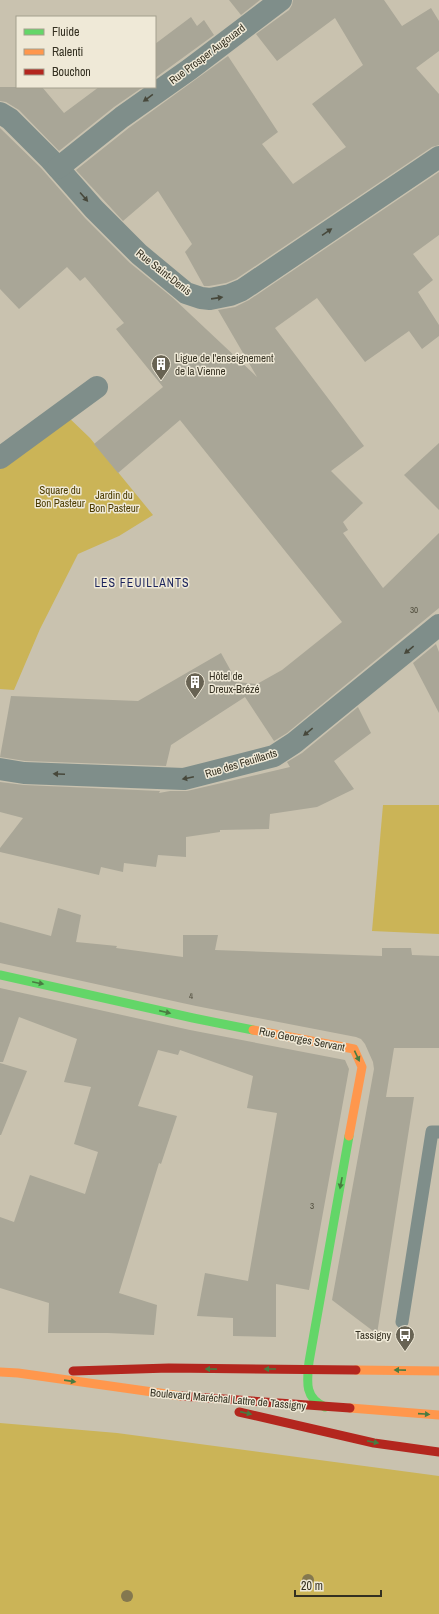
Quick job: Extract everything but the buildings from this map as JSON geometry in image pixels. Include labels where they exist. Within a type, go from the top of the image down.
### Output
[{"type":"main road","name":"Rue Georges Servant","points":[[0,975],[193,1018],[354,1049],[362,1067],[311,1342],[309,1370]]},
{"type":"main road","name":"Boulevard Maréchal Lattre de Tassigny","points":[[0,1372],[18,1373],[169,1368],[439,1371]]},
{"type":"main road","points":[[309,1370],[309,1389],[311,1398],[317,1404],[325,1407]]},
{"type":"main road","name":"Boulevard Maréchal Lattre de Tassigny","points":[[18,1373],[167,1395],[439,1415]]},
{"type":"main road","points":[[167,1395],[374,1443],[439,1452]]},
{"type":"street","name":"Rue Prosper Augouard","points":[[58,168],[122,117],[190,69],[281,0]]},
{"type":"street","name":"Rue Saint-Denis","points":[[0,113],[10,118],[58,168],[94,209],[139,254],[186,292],[197,297],[210,299],[230,295],[242,290],[439,157]]},
{"type":"street","points":[[0,458],[97,387]]},
{"type":"street","name":"Rue des Feuillants","points":[[0,769],[24,773],[184,779],[274,756],[294,743],[439,625]]},
{"type":"lane","points":[[402,1322],[432,1132],[439,1132]]},
{"type":"green space","name":"Square du Bon Pasteur","points":[[66,415],[90,438],[153,515],[119,536],[78,554],[40,629],[14,690],[0,689],[0,467]]},
{"type":"green space","points":[[383,805],[439,805],[439,934],[372,931]]},
{"type":"green space","points":[[0,1423],[117,1433],[439,1476],[439,1614],[0,1614]]},
{"type":"traffic: fast","points":[[0,975],[253,1030]]},
{"type":"traffic: fast","points":[[325,1407],[313,1399],[310,1394],[308,1388],[308,1369],[349,1136]]},
{"type":"traffic: slow","points":[[253,1030],[354,1049],[362,1067],[349,1136]]},
{"type":"traffic: slow","points":[[356,1370],[439,1371]]},
{"type":"traffic: slow","points":[[0,1372],[18,1373],[181,1396]]},
{"type":"traffic: slow","points":[[350,1408],[439,1415]]},
{"type":"traffic: jam","points":[[73,1371],[169,1368],[356,1370]]},
{"type":"traffic: jam","points":[[181,1396],[350,1408]]},
{"type":"traffic: jam","points":[[239,1412],[374,1443],[439,1452]]},
{"type":"place","name":"Ligue de l'enseignement de la Vienne","points":[[161,381]]},
{"type":"place","name":"Hôtel de Dreux-Brézé","points":[[195,699]]},
{"type":"place","name":"Tassigny","points":[[405,1352]]},
{"type":"district","name":"LES FEUILLANTS","points":[[142,583]]},
{"type":"park label","name":"Jardin du Bon Pasteur","points":[[114,501]]}]
